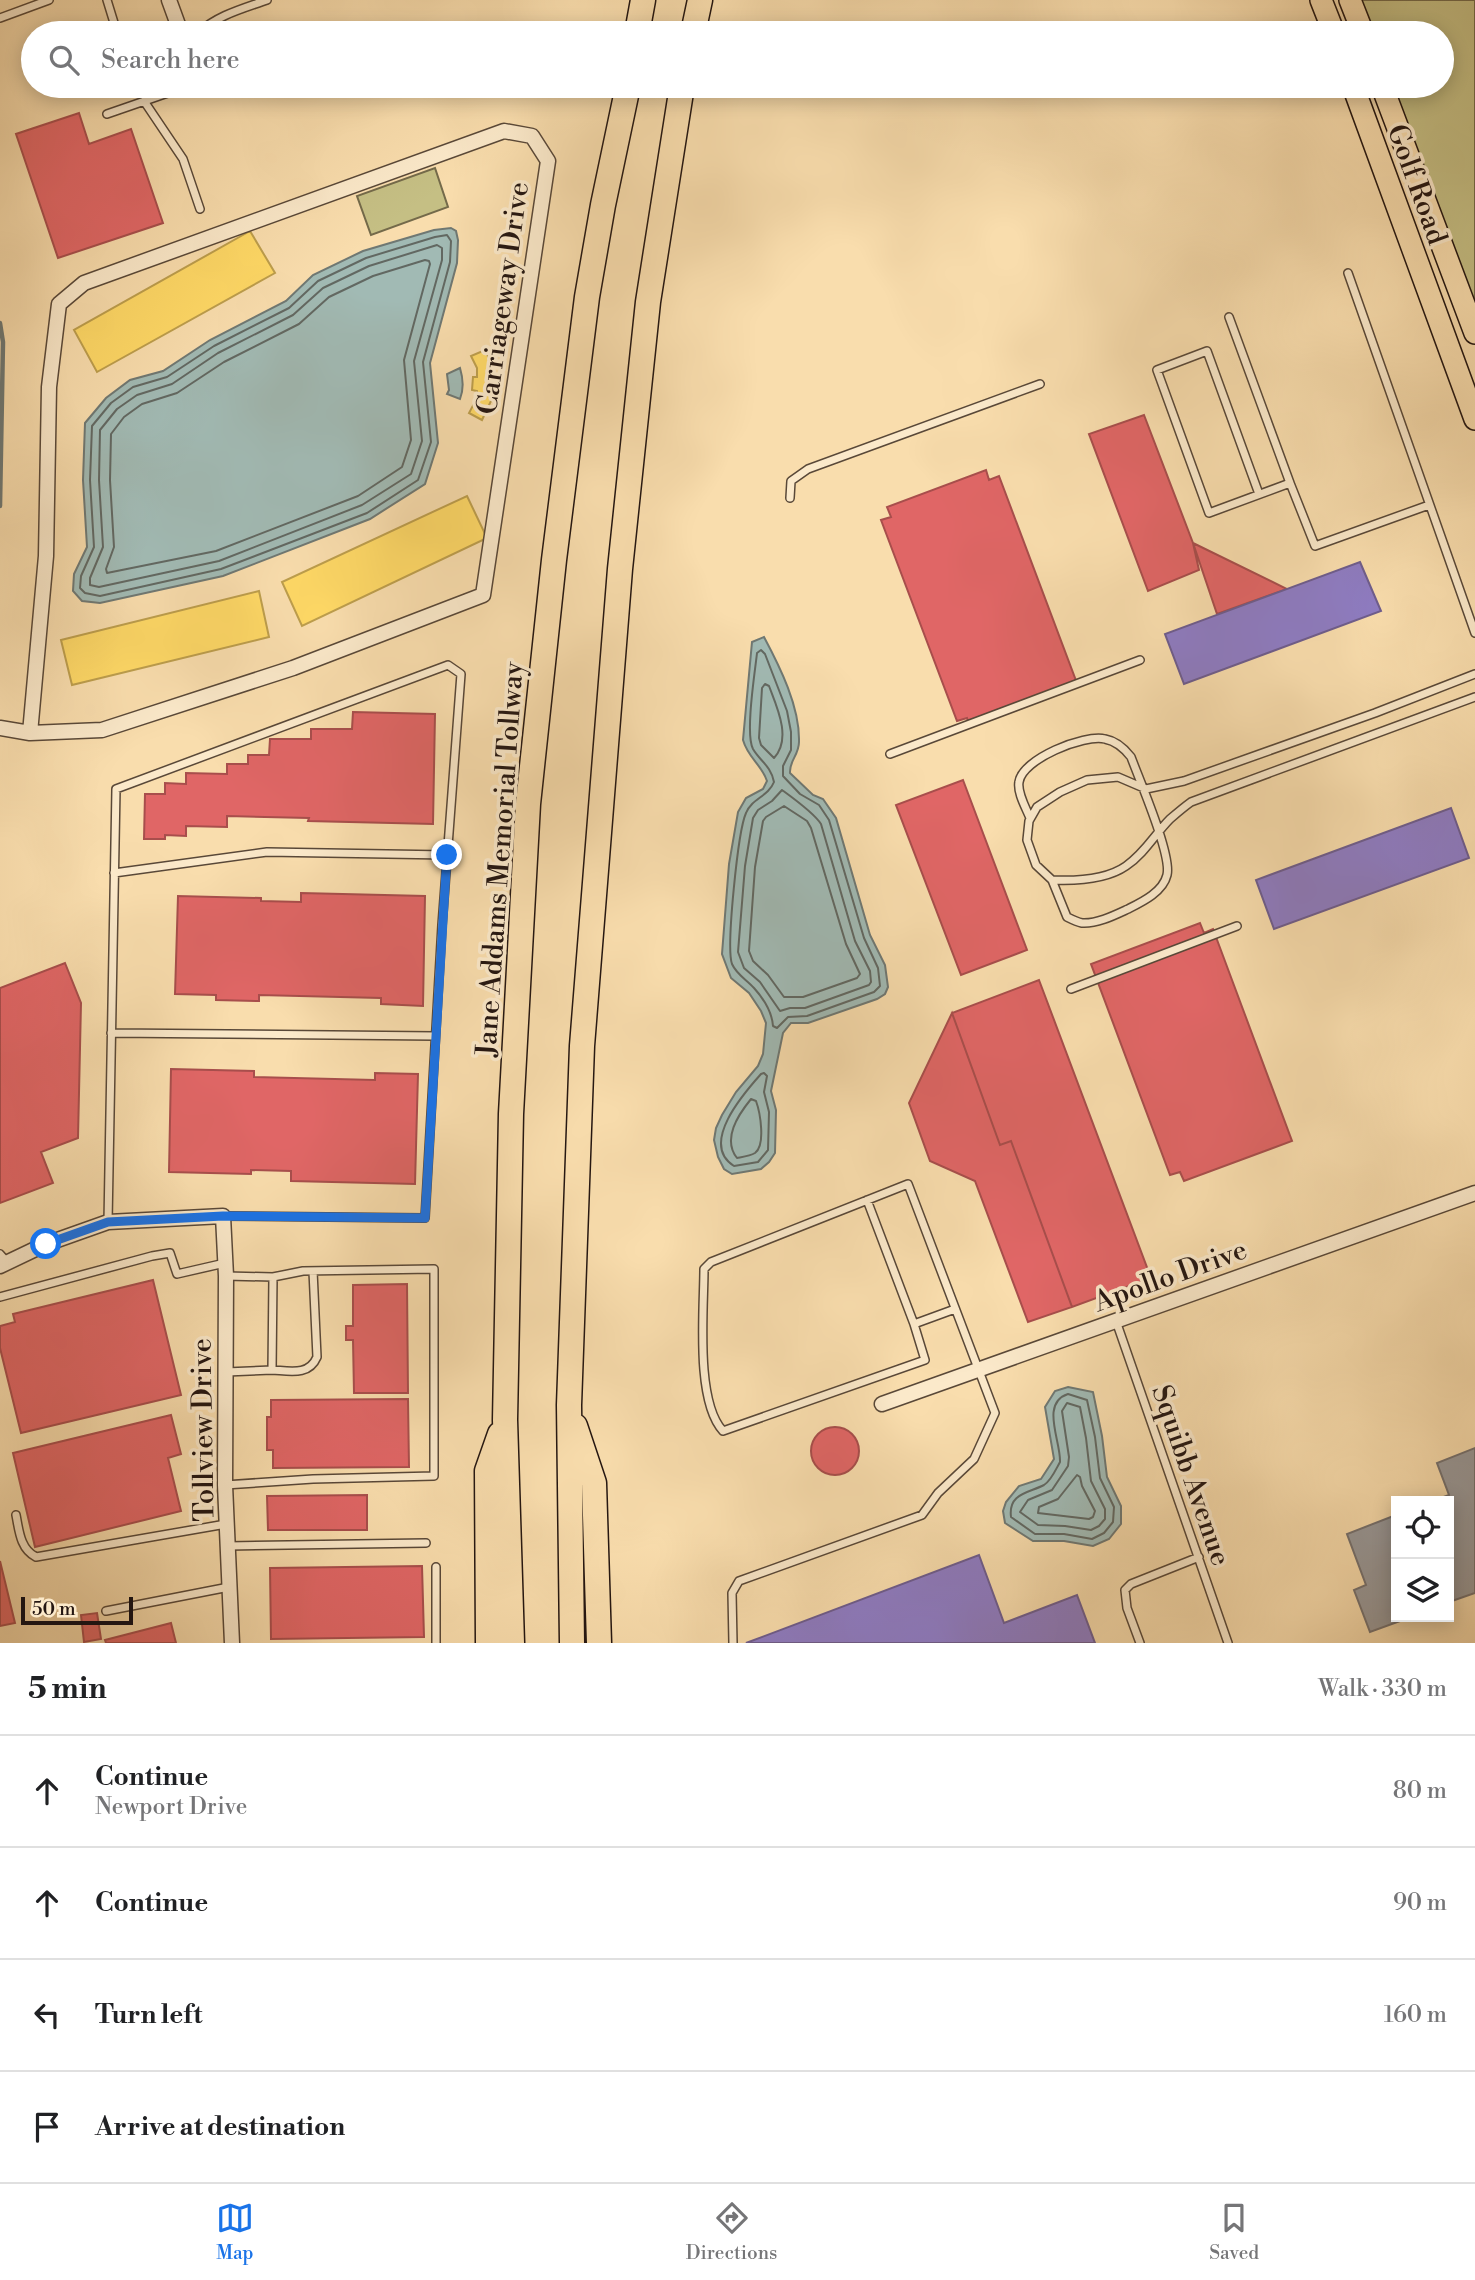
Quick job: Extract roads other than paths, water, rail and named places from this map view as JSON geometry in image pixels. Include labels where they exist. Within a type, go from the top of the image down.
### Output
[{"type":"highway","points":[[639,21],[643,0]]},
{"type":"highway","points":[[695,21],[699,0]]},
{"type":"highway","name":"Jane Addams Memorial Tollway","points":[[512,1643],[505,1420],[511,1114],[528,804],[587,297],[625,98]]},
{"type":"highway","points":[[572,1643],[569,1405],[582,1046],[620,569],[648,302],[680,98]]},
{"type":"highway","points":[[569,1405],[594,1483],[598,1643]]},
{"type":"highway","points":[[488,1643],[487,1471],[505,1420]]},
{"type":"main road","points":[[1321,0],[1329,21]]},
{"type":"main road","points":[[1350,0],[1358,21]]},
{"type":"main road","name":"Golf Road","points":[[1357,98],[1475,419]]},
{"type":"main road","name":"Golf Road","points":[[1387,98],[1475,333]]},
{"type":"street","points":[[169,0],[177,21]]},
{"type":"street","name":"Carriageway Drive","points":[[0,728],[30,733],[102,730],[293,668],[483,595],[548,161],[532,136],[504,131],[84,283],[59,304],[49,387],[46,556],[30,733]]},
{"type":"street","name":"Apollo Drive","points":[[882,1404],[1475,1193]]},
{"type":"street","points":[[3,1261],[108,1222],[223,1216]]},
{"type":"street","name":"Tollview Drive","points":[[223,1216],[226,1269],[225,1485],[232,1643]]},
{"type":"lane","points":[[0,18],[49,0]]},
{"type":"lane","points":[[107,0],[113,21]]},
{"type":"lane","points":[[212,21],[267,0]]},
{"type":"lane","points":[[107,114],[153,98]]},
{"type":"lane","points":[[144,101],[183,159],[200,209]]},
{"type":"lane","points":[[1348,273],[1475,633]]},
{"type":"lane","points":[[1230,317],[1315,546],[1429,505]]},
{"type":"lane","points":[[1259,494],[1207,352],[1157,370],[1209,513],[1290,483]]},
{"type":"lane","points":[[790,498],[791,481],[808,469],[1040,384]]},
{"type":"lane","points":[[890,754],[1140,660]]},
{"type":"lane","points":[[108,1222],[116,789],[448,665],[461,674],[425,1218],[223,1216]]},
{"type":"lane","points":[[1030,818],[1018,786],[1021,773],[1039,757],[1082,740],[1104,738],[1123,747],[1131,757],[1142,787],[1159,833],[1168,873],[1161,886],[1142,902],[1110,917],[1083,923],[1067,917],[1052,880],[1036,865],[1027,839],[1030,818],[1037,807],[1060,792],[1087,780],[1118,777],[1142,787],[1146,789],[1184,781],[1475,674]]},
{"type":"lane","points":[[1052,880],[1098,877],[1124,867],[1169,820],[1191,802],[1475,697]]},
{"type":"lane","points":[[114,873],[267,852],[447,855]]},
{"type":"lane","points":[[1071,989],[1237,926]]},
{"type":"lane","points":[[111,1033],[435,1037]]},
{"type":"lane","points":[[733,1643],[732,1593],[740,1581],[922,1515],[938,1493],[974,1459],[995,1413],[908,1184],[867,1200],[711,1262],[704,1269],[704,1379],[717,1424],[723,1431],[925,1360],[867,1200]]},
{"type":"lane","points":[[0,1297],[170,1253],[177,1274],[226,1269],[273,1277],[313,1270],[434,1269],[434,1476],[313,1479],[225,1485]]},
{"type":"lane","points":[[225,1372],[301,1371],[313,1366],[317,1357],[313,1270]]},
{"type":"lane","points":[[272,1370],[273,1277]]},
{"type":"lane","points":[[914,1324],[955,1309]]},
{"type":"lane","name":"Squibb Avenue","points":[[1116,1321],[1228,1643]]},
{"type":"lane","points":[[16,1515],[23,1544],[29,1553],[36,1557],[227,1524]]},
{"type":"lane","points":[[228,1546],[426,1543]]},
{"type":"lane","points":[[1140,1643],[1127,1608],[1125,1590],[1132,1584],[1199,1557]]},
{"type":"lane","points":[[436,1567],[436,1643]]},
{"type":"lane","points":[[106,1611],[230,1587]]},
{"type":"water","points":[[451,228],[456,231],[458,240],[457,263],[430,363],[438,443],[425,484],[370,519],[223,576],[100,603],[82,601],[73,591],[74,574],[87,547],[83,480],[85,423],[106,398],[130,380],[163,371],[210,340],[286,301],[313,275],[363,251],[434,230]]},
{"type":"water","points":[[460,368],[463,384],[460,399],[447,394],[447,374]]},
{"type":"water","points":[[764,637],[782,674],[796,715],[799,747],[790,773],[813,795],[823,799],[836,818],[870,935],[885,965],[888,987],[885,994],[877,999],[808,1023],[791,1023],[783,1033],[771,1091],[776,1110],[775,1153],[761,1169],[732,1174],[724,1169],[718,1157],[714,1140],[716,1128],[736,1092],[758,1066],[763,1054],[766,1023],[749,993],[731,978],[722,954],[729,864],[738,812],[746,798],[763,789],[767,781],[743,740],[752,642]]},
{"type":"water","points":[[1068,1387],[1093,1392],[1107,1477],[1121,1506],[1121,1524],[1109,1539],[1093,1546],[1064,1541],[1033,1541],[1005,1523],[1003,1511],[1006,1502],[1019,1486],[1041,1479],[1054,1459],[1045,1407],[1055,1391]]},
{"type":"waterway","points":[[0,323],[3,342],[0,506]]}]
